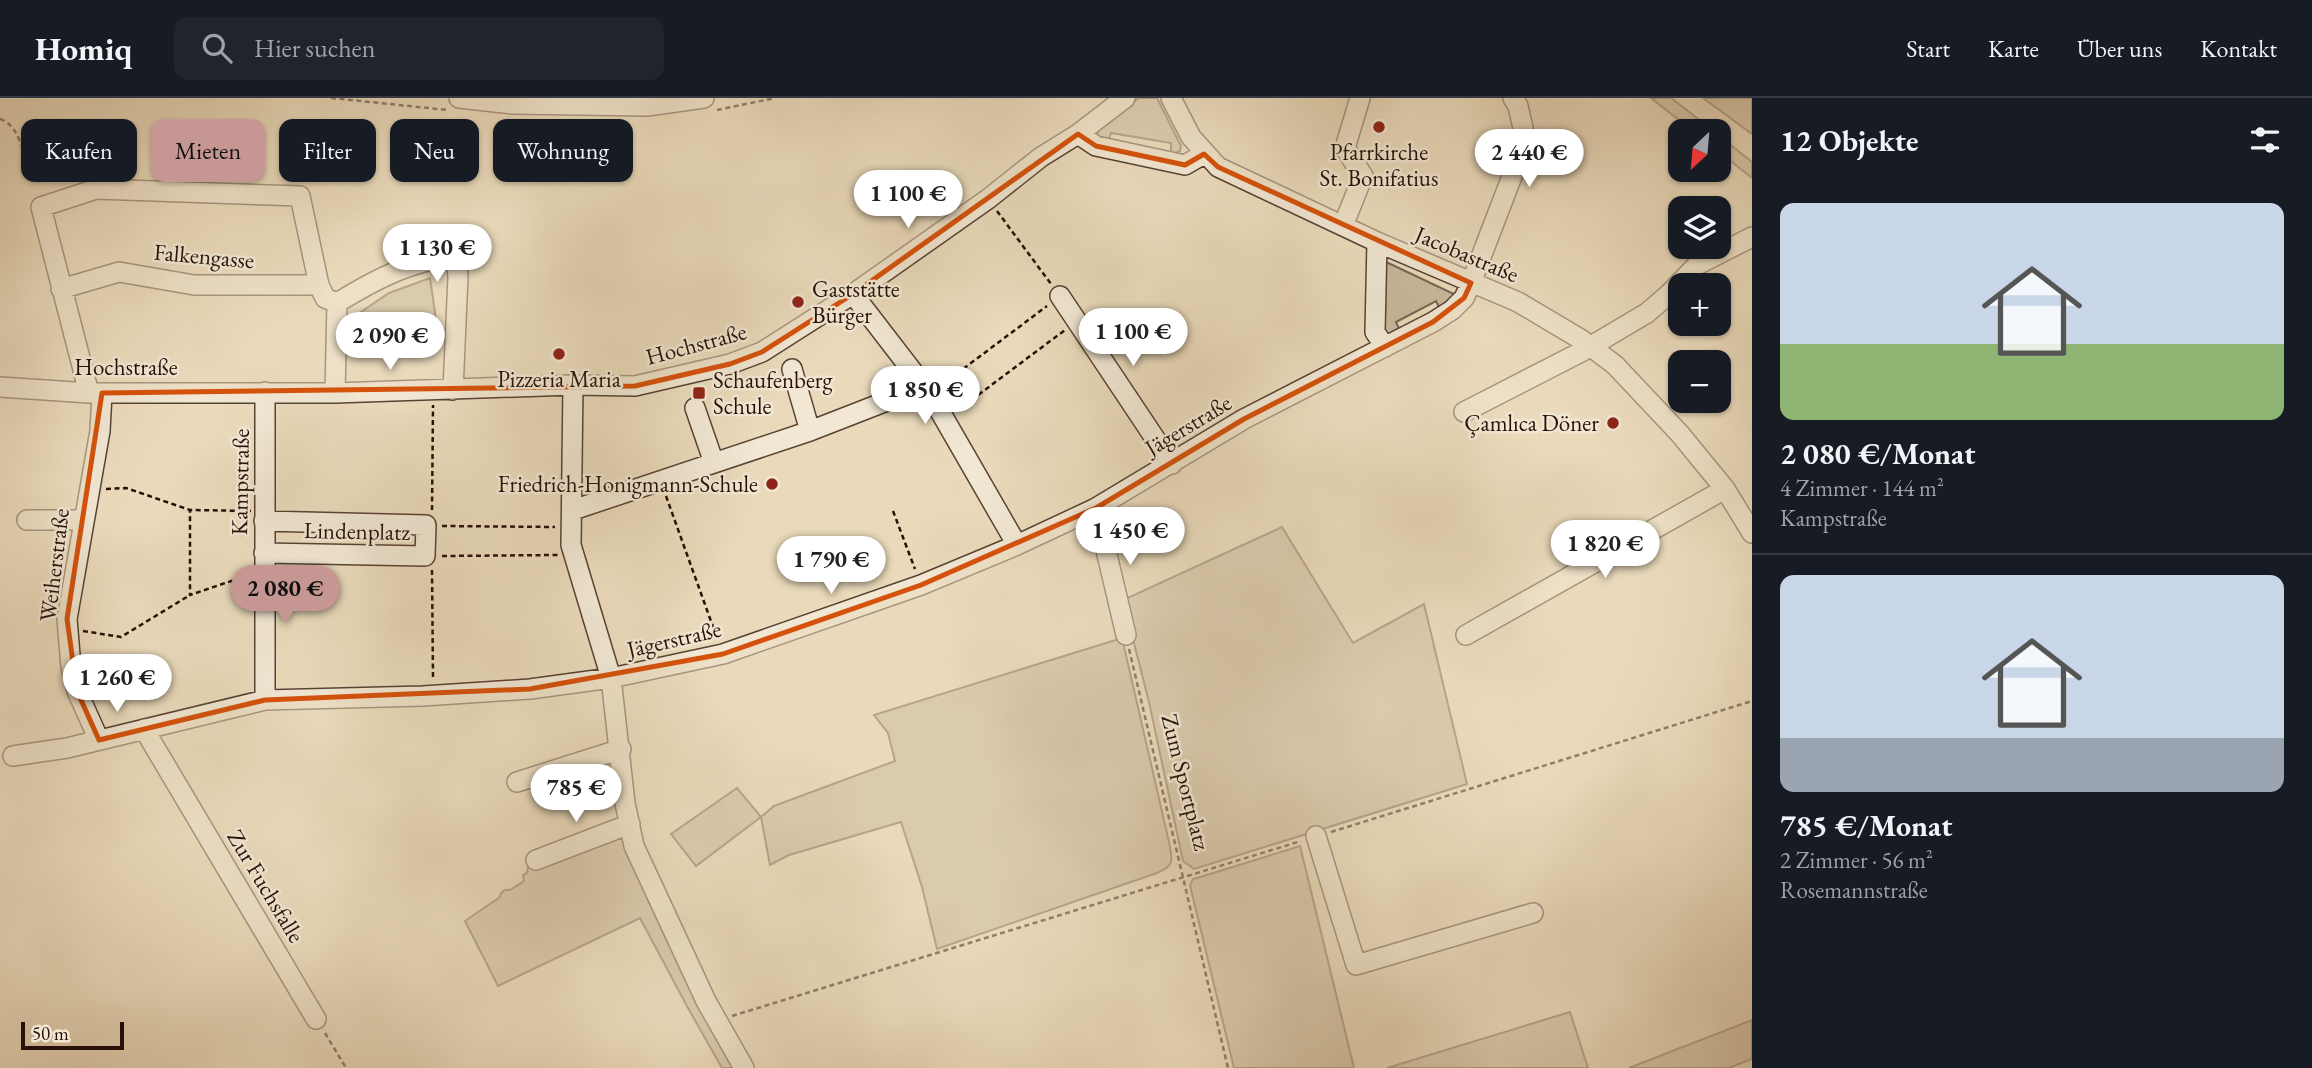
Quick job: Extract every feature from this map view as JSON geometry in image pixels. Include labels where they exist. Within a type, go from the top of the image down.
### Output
[{"type":"street","points":[[459,98],[512,103],[647,106],[704,98]]},
{"type":"street","name":"Hochstraße","points":[[0,387],[96,393],[335,393],[573,385],[635,386],[730,364],[762,352],[853,293],[988,199],[1041,157],[1078,134],[1125,98]]},
{"type":"street","name":"Jacobastraße","points":[[1171,98],[1191,137],[1218,167],[1377,242],[1518,302],[1590,346],[1615,365],[1656,407],[1725,489],[1752,533]]},
{"type":"street","points":[[1343,226],[1363,176],[1346,148],[1360,98]]},
{"type":"street","name":"Jägerstraße","points":[[13,757],[68,748],[265,699],[423,696],[530,689],[611,678],[723,654],[921,585],[1017,545],[1096,508],[1244,419],[1452,310],[1464,298],[1471,283],[1516,166],[1523,128],[1518,106],[1513,98]]},
{"type":"street","points":[[1078,134],[1096,146],[1185,165],[1204,154]]},
{"type":"street","name":"Weiherstraße","points":[[99,740],[77,691],[71,667],[68,629],[83,520],[100,431],[96,393],[61,289],[41,207],[96,189],[300,196],[318,285]]},
{"type":"street","points":[[1464,412],[1647,313],[1698,265],[1752,237]]},
{"type":"street","points":[[1377,242],[1375,332],[1385,347]]},
{"type":"street","points":[[337,303],[371,282],[431,258],[456,256],[453,390]]},
{"type":"street","name":"Falkengasse","points":[[61,289],[119,272],[194,285],[318,285]]},
{"type":"street","points":[[318,285],[325,298],[337,303]]},
{"type":"street","points":[[853,293],[926,390],[1017,545]]},
{"type":"street","points":[[1060,296],[1172,464]]},
{"type":"street","points":[[335,393],[337,303]]},
{"type":"street","points":[[792,369],[810,431]]},
{"type":"street","points":[[573,385],[571,545],[611,678],[625,803],[634,846],[717,1021],[744,1068]]},
{"type":"street","points":[[572,519],[661,481],[926,390]]},
{"type":"street","name":"Kampstraße","points":[[265,391],[265,699]]},
{"type":"street","points":[[695,408],[714,463]]},
{"type":"street","points":[[1466,635],[1725,489]]},
{"type":"street","points":[[1096,508],[1126,635]]},
{"type":"street","points":[[27,520],[83,520]]},
{"type":"street","name":"Lindenplatz","points":[[264,522],[426,525],[425,556],[264,561]]},
{"type":"street","name":"Zur Fuchsfalle","points":[[144,729],[316,1018]]},
{"type":"street","points":[[517,782],[621,749]]},
{"type":"street","points":[[536,860],[630,824]]},
{"type":"street","points":[[1316,836],[1356,965],[1533,913]]},
{"type":"path","points":[[0,119],[7,121],[15,130],[21,144]]},
{"type":"path","points":[[926,390],[1060,296],[988,199]]},
{"type":"path","points":[[944,420],[1078,320]]},
{"type":"path","points":[[661,481],[723,654]]},
{"type":"path","points":[[89,490],[126,488],[190,510],[258,511],[264,522]]},
{"type":"path","points":[[190,510],[190,595]]},
{"type":"path","points":[[893,511],[921,585]]},
{"type":"path","points":[[426,525],[572,519]]},
{"type":"path","points":[[425,556],[574,555]]},
{"type":"path","points":[[68,629],[121,637],[190,595],[264,561]]},
{"type":"path","name":"Zum Sportplatz","points":[[1126,635],[1228,1068]]},
{"type":"path","points":[[717,1021],[1752,701]]},
{"type":"path","points":[[316,1018],[346,1068]]},
{"type":"highlighted area","points":[[1078,134],[1096,146],[1185,165],[1204,154],[1218,167],[1471,283],[1464,298],[1433,322],[1244,419],[1096,508],[921,585],[723,654],[530,689],[265,700],[99,740],[77,691],[67,619],[102,393],[635,386],[730,364],[762,352],[853,294]]},
{"type":"shaded area","points":[[1139,98],[1157,98],[1181,146],[1180,151],[1171,155],[1171,143],[1111,133],[1108,142],[1097,136],[1098,130],[1107,119]]},
{"type":"shaded area","points":[[1651,98],[1671,98],[1698,119],[1678,119]]},
{"type":"shaded area","points":[[1703,98],[1752,98],[1752,134]]},
{"type":"shaded area","points":[[1731,145],[1752,162],[1752,178],[1731,161]]},
{"type":"shaded area","points":[[1384,261],[1454,294],[1453,302],[1442,313],[1436,301],[1396,322],[1401,333],[1388,339],[1384,331]]},
{"type":"shaded area","points":[[430,278],[437,327],[406,331],[359,330],[358,314],[389,293]]},
{"type":"shaded area","points":[[1282,527],[1353,643],[1424,604],[1467,784],[1194,869],[1183,861],[1149,702],[1123,600]]},
{"type":"shaded area","points":[[1122,638],[1169,842],[1171,861],[1157,873],[937,949],[922,887],[901,822],[789,855],[770,865],[761,817],[774,806],[895,761],[888,733],[874,715]]},
{"type":"shaded area","points":[[737,788],[761,817],[696,866],[671,834]]},
{"type":"shaded area","points":[[623,836],[737,1068],[722,1068],[640,918],[498,986],[465,921],[500,897],[505,890],[510,890],[524,881],[523,875],[527,873],[528,867]]},
{"type":"shaded area","points":[[1300,846],[1354,1068],[1234,1068],[1190,885],[1193,879]]},
{"type":"shaded area","points":[[1570,1012],[1588,1068],[1387,1068]]},
{"type":"shaded area","points":[[1752,1020],[1752,1059],[1729,1068],[1629,1068]]},
{"type":"place","name":"Pfarrkirche St. Bonifatius","points":[[1379,127]]},
{"type":"place","name":"Gaststätte Bürger","points":[[798,302]]},
{"type":"place","name":"Pizzeria Maria","points":[[559,354]]},
{"type":"place","name":"Schaufenberg Schule","points":[[699,393]]},
{"type":"place","name":"Çamlıca Döner","points":[[1613,423]]},
{"type":"place","name":"Friedrich-Honigmann-Schule","points":[[772,484]]}]
